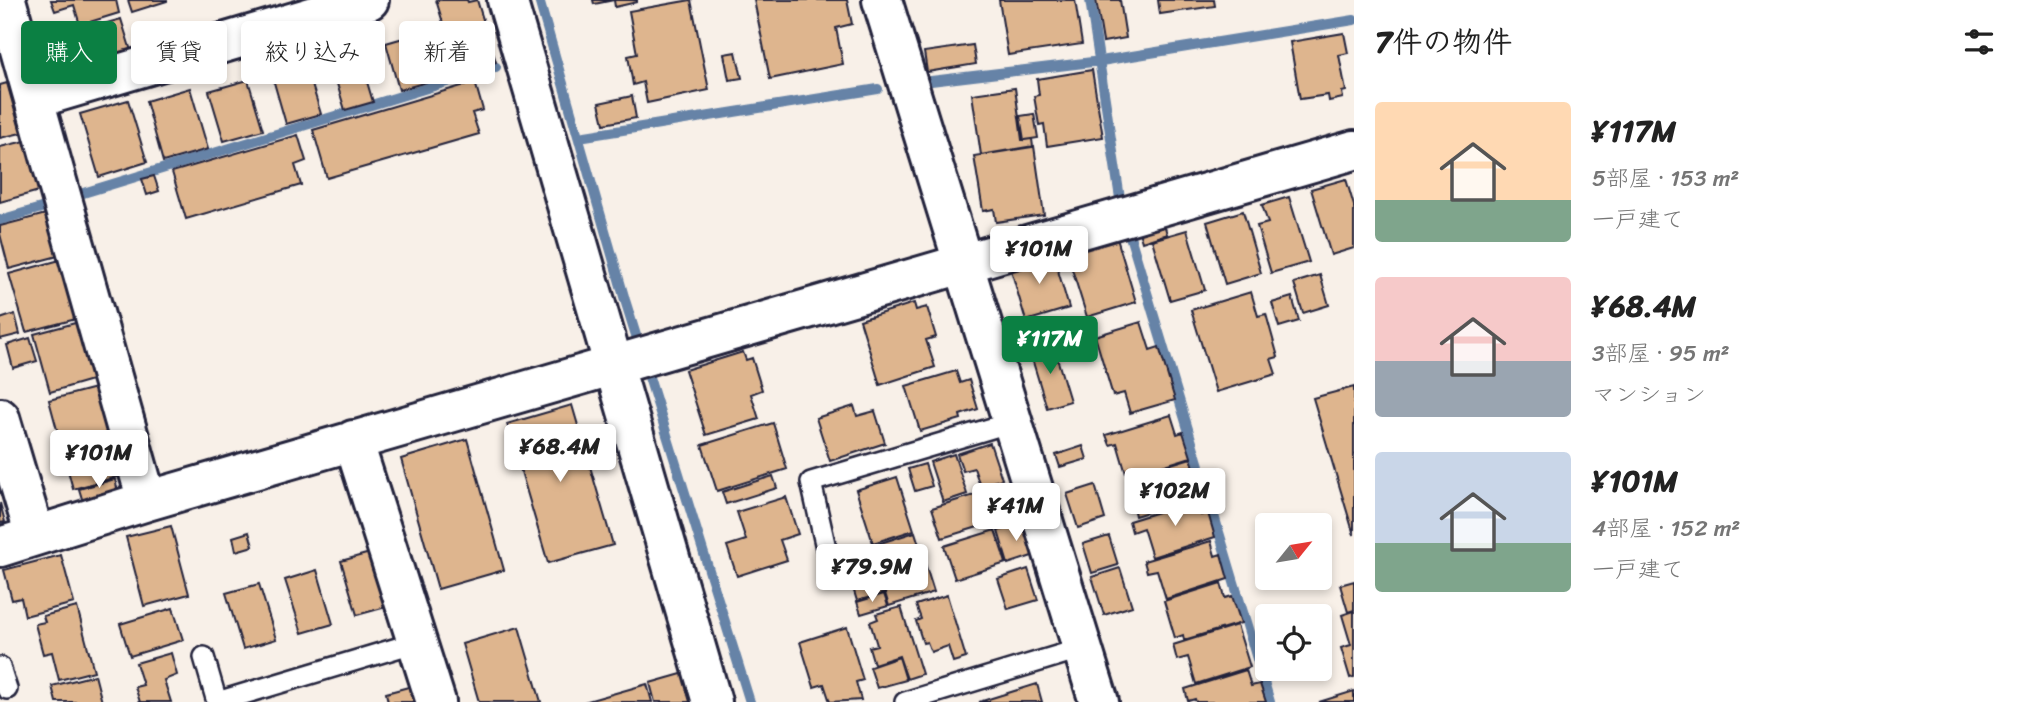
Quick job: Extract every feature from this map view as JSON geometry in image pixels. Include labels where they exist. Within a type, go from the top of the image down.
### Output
[{"type":"street","points":[[6,0],[147,501]]},
{"type":"street","points":[[34,99],[369,0]]},
{"type":"street","points":[[507,0],[633,359],[712,702]]},
{"type":"street","points":[[883,0],[1099,702]]},
{"type":"street","points":[[0,418],[18,542],[353,440],[1354,149]]},
{"type":"street","points":[[353,440],[436,702]]},
{"type":"lane","points":[[826,548],[811,482],[1012,422]]},
{"type":"lane","points":[[204,657],[217,702],[417,642]]},
{"type":"lane","points":[[905,702],[1083,648]]},
{"type":"lane","points":[[0,667],[7,688]]},
{"type":"building","points":[[51,0],[116,0],[119,13],[93,21],[79,21],[74,5],[55,11]]},
{"type":"building","points":[[128,0],[167,0],[167,1],[132,12]]},
{"type":"building","points":[[436,0],[477,0],[483,21],[442,21]]},
{"type":"building","points":[[593,0],[614,0],[594,4]]},
{"type":"building","points":[[614,0],[637,0],[637,2],[615,7]]},
{"type":"building","points":[[691,0],[709,90],[647,103],[643,82],[633,85],[628,56],[637,54],[629,11]]},
{"type":"building","points":[[754,0],[847,0],[852,24],[836,28],[843,64],[770,79]]},
{"type":"building","points":[[999,0],[1075,0],[1082,44],[1008,55]]},
{"type":"building","points":[[1096,0],[1120,0],[1126,38],[1103,42]]},
{"type":"building","points":[[1158,0],[1214,0],[1215,6],[1160,14]]},
{"type":"building","points":[[121,19],[131,51],[131,54],[117,59],[117,21],[114,21]]},
{"type":"building","points":[[1344,33],[1348,53],[1339,55],[1346,91],[1342,92],[1343,98],[1329,101],[1328,95],[1300,99],[1290,42]]},
{"type":"building","points":[[399,39],[399,84],[420,84],[399,90],[386,43]]},
{"type":"building","points":[[973,45],[976,64],[927,72],[924,52]]},
{"type":"building","points":[[736,52],[742,78],[729,80],[724,54]]},
{"type":"building","points":[[1092,70],[1103,137],[1047,146],[1044,124],[1039,125],[1034,96],[1039,95],[1037,79]]},
{"type":"building","points":[[241,82],[249,84],[263,130],[224,141],[209,91]]},
{"type":"building","points":[[7,83],[21,133],[0,138],[0,85]]},
{"type":"building","points":[[274,84],[312,84],[321,114],[286,124]]},
{"type":"building","points":[[337,84],[368,84],[373,102],[345,110]]},
{"type":"building","points":[[468,84],[476,84],[483,110],[472,113],[479,134],[327,178],[313,130]]},
{"type":"building","points":[[190,88],[208,149],[163,162],[146,101]]},
{"type":"building","points":[[1015,88],[1022,140],[1032,139],[1033,147],[981,155],[972,94]]},
{"type":"building","points":[[632,96],[636,118],[604,124],[599,103]]},
{"type":"building","points":[[128,100],[147,162],[99,177],[80,114]]},
{"type":"building","points":[[1034,114],[1038,138],[1024,140],[1020,116]]},
{"type":"building","points":[[298,135],[306,161],[295,165],[301,185],[186,219],[172,172]]},
{"type":"building","points":[[25,141],[39,191],[0,202],[0,147]]},
{"type":"building","points":[[1034,146],[1044,215],[996,222],[994,209],[983,211],[974,156]]},
{"type":"building","points":[[154,176],[159,191],[147,195],[142,179]]},
{"type":"building","points":[[1346,179],[1354,206],[1354,248],[1331,255],[1311,189]]},
{"type":"building","points":[[1289,197],[1309,262],[1271,273],[1257,226],[1268,223],[1262,205]]},
{"type":"building","points":[[1243,211],[1261,273],[1225,284],[1207,222]]},
{"type":"building","points":[[46,214],[58,256],[9,269],[0,226]]},
{"type":"building","points":[[1162,217],[1167,234],[1142,242],[1137,225]]},
{"type":"building","points":[[1187,230],[1205,290],[1170,300],[1152,240]]},
{"type":"building","points":[[1116,235],[1136,302],[1087,317],[1066,250]]},
{"type":"building","points":[[1052,250],[1069,308],[1026,321],[1009,263]]},
{"type":"building","points":[[60,260],[76,319],[26,332],[9,274]]},
{"type":"building","points":[[1320,275],[1329,305],[1303,313],[1294,283]]},
{"type":"building","points":[[1251,292],[1258,316],[1266,314],[1278,357],[1271,359],[1276,374],[1216,392],[1191,310]]},
{"type":"building","points":[[1292,297],[1299,321],[1279,327],[1272,303]]},
{"type":"building","points":[[914,303],[916,310],[927,307],[936,337],[926,340],[935,367],[880,385],[860,320]]},
{"type":"building","points":[[15,314],[20,334],[0,339],[0,319]]},
{"type":"building","points":[[79,322],[95,379],[50,392],[34,334]]},
{"type":"building","points":[[1141,322],[1150,350],[1159,347],[1175,400],[1130,413],[1124,393],[1113,396],[1095,336]]},
{"type":"building","points":[[30,338],[37,361],[13,368],[7,345]]},
{"type":"building","points":[[1053,345],[1070,401],[1047,408],[1030,352]]},
{"type":"building","points":[[743,352],[746,360],[752,358],[762,390],[751,394],[759,419],[706,435],[685,370]]},
{"type":"building","points":[[956,371],[960,383],[969,380],[978,409],[960,415],[961,419],[920,431],[906,386]]},
{"type":"building","points":[[99,387],[124,475],[73,489],[49,400]]},
{"type":"building","points":[[1354,387],[1354,535],[1313,398]]},
{"type":"building","points":[[572,405],[613,545],[548,563],[507,424]]},
{"type":"building","points":[[854,406],[857,416],[875,411],[885,443],[830,461],[816,418]]},
{"type":"building","points":[[1171,415],[1177,434],[1183,432],[1191,457],[1127,477],[1117,443],[1110,445],[1106,435]]},
{"type":"building","points":[[773,423],[787,469],[717,491],[702,445]]},
{"type":"building","points":[[467,439],[504,570],[438,589],[401,459]]},
{"type":"building","points":[[990,443],[1002,479],[980,486],[974,468],[963,471],[957,454]]},
{"type":"building","points":[[1083,446],[1087,459],[1060,467],[1056,455]]},
{"type":"building","points":[[954,454],[967,494],[943,502],[930,462]]},
{"type":"building","points":[[1191,458],[1203,495],[1135,516],[1132,502],[1135,500],[1128,477]]},
{"type":"building","points":[[925,464],[932,486],[915,491],[908,469]]},
{"type":"building","points":[[773,476],[777,488],[726,504],[722,492]]},
{"type":"building","points":[[897,477],[914,530],[873,543],[856,490]]},
{"type":"building","points":[[115,479],[118,492],[83,502],[79,489]]},
{"type":"building","points":[[1095,485],[1105,519],[1078,528],[1067,494]]},
{"type":"building","points":[[981,493],[991,523],[942,538],[932,508]]},
{"type":"building","points":[[786,497],[798,534],[780,540],[787,560],[737,576],[727,546],[746,540],[737,512]]},
{"type":"building","points":[[1197,500],[1201,515],[1208,513],[1215,537],[1152,557],[1143,528],[1132,532],[1129,521]]},
{"type":"building","points":[[0,503],[5,522],[0,523]]},
{"type":"building","points":[[1025,523],[1035,555],[1008,564],[998,531]]},
{"type":"building","points":[[171,526],[189,594],[144,606],[126,537]]},
{"type":"building","points":[[995,530],[1006,563],[955,579],[944,546]]},
{"type":"building","points":[[249,532],[253,546],[236,551],[233,537]]},
{"type":"building","points":[[915,532],[934,592],[889,606],[885,593],[857,601],[843,555]]},
{"type":"building","points":[[1109,536],[1118,565],[1092,573],[1083,544]]},
{"type":"building","points":[[1211,541],[1215,556],[1221,554],[1228,579],[1166,599],[1157,570],[1147,572],[1144,561]]},
{"type":"building","points":[[370,553],[386,607],[357,615],[341,561]]},
{"type":"building","points":[[61,555],[74,603],[25,616],[21,598],[12,600],[4,570]]},
{"type":"building","points":[[1120,568],[1132,606],[1104,615],[1092,577]]},
{"type":"building","points":[[1028,569],[1038,600],[1008,609],[998,579]]},
{"type":"building","points":[[317,570],[333,624],[302,633],[285,580]]},
{"type":"building","points":[[1354,581],[1354,610],[1348,612],[1340,585]]},
{"type":"building","points":[[1221,583],[1225,598],[1232,596],[1241,623],[1184,640],[1183,635],[1175,638],[1164,601]]},
{"type":"building","points":[[259,584],[276,639],[243,649],[226,593]]},
{"type":"building","points":[[884,594],[888,606],[861,614],[857,602]]},
{"type":"building","points":[[947,595],[966,658],[953,662],[948,646],[931,652],[927,642],[923,643],[916,621],[921,619],[916,605]]},
{"type":"building","points":[[77,607],[94,671],[59,680],[52,652],[43,654],[35,624],[45,622],[43,616]]},
{"type":"building","points":[[901,607],[922,674],[907,679],[899,656],[874,664],[869,647],[877,645],[870,622],[878,619],[876,614]]},
{"type":"building","points":[[173,608],[183,640],[130,656],[120,624]]},
{"type":"building","points":[[1354,611],[1354,677],[1350,678],[1341,648],[1351,645],[1342,615]]},
{"type":"building","points":[[1237,625],[1250,667],[1196,684],[1188,657],[1177,660],[1173,645]]},
{"type":"building","points":[[519,627],[541,702],[479,702],[462,644]]},
{"type":"building","points":[[847,627],[863,680],[856,682],[861,700],[830,702],[824,684],[814,687],[800,642]]},
{"type":"building","points":[[171,653],[177,675],[164,680],[171,702],[140,702],[135,687],[143,685],[136,663]]},
{"type":"building","points":[[899,657],[906,680],[877,688],[870,667]]},
{"type":"building","points":[[1246,670],[1251,686],[1260,684],[1266,702],[1188,701],[1185,689]]},
{"type":"building","points":[[685,673],[694,702],[655,702],[650,683]]},
{"type":"building","points":[[95,675],[102,702],[56,702],[52,686]]},
{"type":"building","points":[[647,684],[652,702],[584,702]]},
{"type":"building","points":[[1037,684],[1042,702],[979,702]]},
{"type":"building","points":[[416,685],[421,702],[388,702],[386,693]]},
{"type":"building","points":[[1354,691],[1354,702],[1319,702]]},
{"type":"waterway","points":[[539,0],[625,300],[750,702]]},
{"type":"waterway","points":[[1090,0],[1121,205]]},
{"type":"waterway","points":[[931,81],[1101,61],[1354,20]]},
{"type":"waterway","points":[[80,194],[496,67]]},
{"type":"waterway","points":[[579,137],[878,89]]},
{"type":"waterway","points":[[0,220],[41,208]]},
{"type":"waterway","points":[[1127,226],[1270,702]]}]
